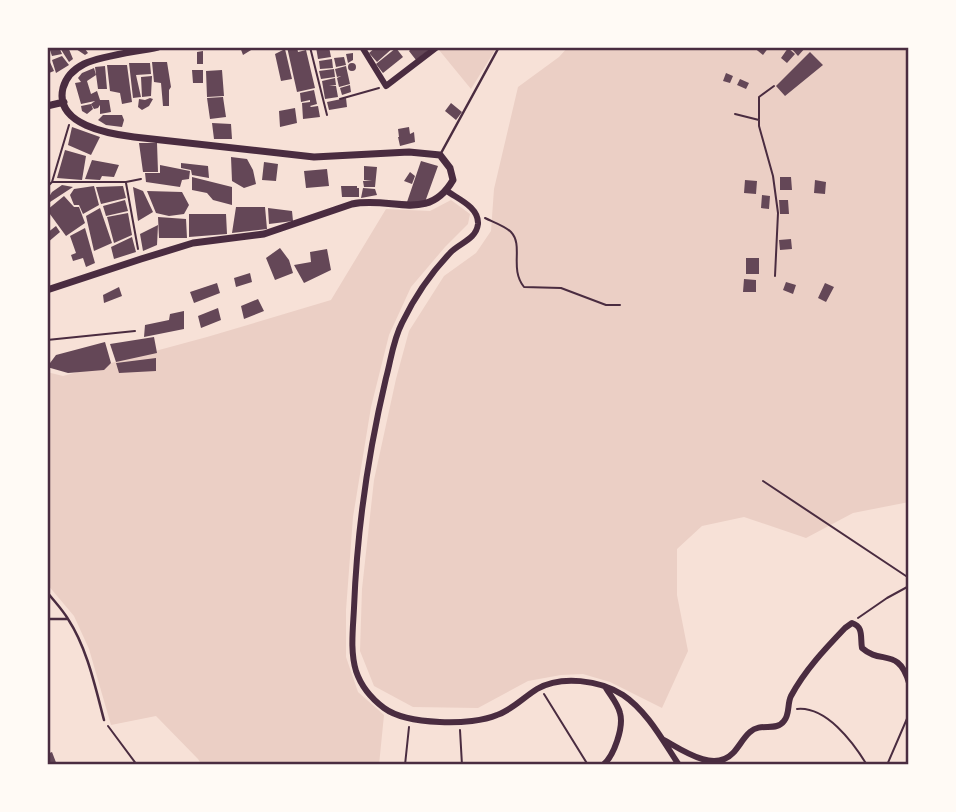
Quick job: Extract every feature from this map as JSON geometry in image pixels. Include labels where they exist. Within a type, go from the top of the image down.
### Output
[{"type":"street","points":[[47,290],[193,243],[264,234],[352,204],[367,201],[421,206],[441,197],[453,180],[450,168],[440,155],[409,152],[314,157],[112,134],[90,128],[72,116],[62,92],[65,80],[71,73],[94,60],[158,47]]},
{"type":"street","points":[[362,47],[386,86],[436,48]]},
{"type":"street","points":[[47,106],[64,102]]},
{"type":"street","points":[[447,191],[470,206],[478,222],[475,232],[452,251],[420,291],[399,330],[374,429],[363,500],[355,573],[352,649],[356,672],[366,690],[386,709],[410,719],[477,722],[500,715],[540,687],[554,683],[572,680],[606,688],[623,695],[639,710],[679,765]]},
{"type":"street","points":[[662,739],[694,757],[721,760],[731,755],[751,731],[761,726],[781,725],[786,720],[789,699],[810,667],[852,623],[861,630],[862,648],[868,653],[901,664],[909,682]]},
{"type":"street","points":[[603,765],[609,758],[620,730],[620,713],[606,688]]},
{"type":"lane","points":[[440,155],[499,47]]},
{"type":"lane","points":[[47,592],[78,637],[104,720]]},
{"type":"lane","points":[[47,619],[68,619]]},
{"type":"path","points":[[310,47],[327,115]]},
{"type":"path","points":[[340,99],[386,86]]},
{"type":"path","points":[[774,86],[759,97],[760,126],[773,176],[778,214],[775,276]]},
{"type":"path","points":[[736,114],[760,120]]},
{"type":"path","points":[[47,187],[52,182],[72,116]]},
{"type":"path","points":[[52,182],[141,179]]},
{"type":"path","points":[[126,181],[137,244]]},
{"type":"path","points":[[475,213],[511,232],[518,244],[518,280],[524,287],[561,288],[606,305],[620,305]]},
{"type":"path","points":[[47,340],[135,331]]},
{"type":"path","points":[[763,481],[909,578]]},
{"type":"path","points":[[852,623],[909,586]]},
{"type":"path","points":[[540,687],[588,765]]},
{"type":"path","points":[[789,710],[806,708],[834,724],[853,743],[867,765]]},
{"type":"path","points":[[887,765],[909,714]]},
{"type":"path","points":[[405,765],[410,719]]},
{"type":"path","points":[[104,720],[137,765]]},
{"type":"path","points":[[459,722],[462,765]]},
{"type":"shaded area","points":[[441,47],[497,47],[471,89],[439,50]]},
{"type":"shaded area","points":[[568,47],[909,47],[909,502],[853,513],[806,538],[744,517],[702,526],[677,549],[677,595],[688,651],[662,708],[610,682],[583,674],[528,681],[478,708],[413,707],[374,686],[360,651],[362,589],[374,480],[396,379],[409,331],[444,276],[476,253],[491,231],[494,189],[518,87],[559,57]]},
{"type":"shaded area","points":[[451,200],[470,214],[468,224],[411,287],[389,335],[371,407],[353,517],[346,610],[346,657],[358,692],[384,715],[379,765],[202,765],[156,716],[111,725],[89,649],[74,616],[47,584],[47,372],[63,376],[331,300],[386,209],[430,211]]},
{"type":"building","points":[[49,47],[59,47],[62,54],[52,56]]},
{"type":"building","points":[[68,47],[73,59],[69,62],[60,48]]},
{"type":"building","points":[[73,47],[88,47],[85,49],[88,53],[85,55]]},
{"type":"building","points":[[240,47],[256,47],[243,55]]},
{"type":"building","points":[[287,47],[297,47],[298,52],[306,50],[315,88],[297,92]]},
{"type":"building","points":[[316,47],[329,47],[331,57],[318,59]]},
{"type":"building","points":[[376,47],[394,47],[377,62],[369,53]]},
{"type":"building","points":[[413,47],[430,49],[416,60],[409,51]]},
{"type":"building","points":[[753,47],[769,47],[763,55]]},
{"type":"building","points":[[790,47],[806,47],[798,56]]},
{"type":"building","points":[[396,48],[403,57],[383,73],[376,64]]},
{"type":"building","points":[[788,48],[795,54],[787,63],[781,58]]},
{"type":"building","points":[[285,49],[292,79],[281,81],[275,54]]},
{"type":"building","points":[[203,51],[203,64],[197,64],[197,52]]},
{"type":"building","points":[[810,52],[823,65],[785,96],[776,86]]},
{"type":"building","points":[[353,53],[353,60],[348,63],[346,54]]},
{"type":"building","points":[[62,56],[69,65],[56,73],[52,60]]},
{"type":"building","points":[[344,57],[346,65],[336,67],[334,58]]},
{"type":"building","points":[[332,59],[333,68],[320,69],[319,61]]},
{"type":"building","points":[[47,60],[54,71],[49,73],[47,73]]},
{"type":"building","points":[[152,62],[167,62],[171,87],[169,106],[163,106],[161,83],[154,82]]},
{"type":"building","points":[[129,63],[150,63],[151,74],[136,75],[141,97],[133,98]]},
{"type":"building","points":[[352,63],[356,67],[352,71],[348,67]]},
{"type":"building","points":[[107,65],[127,65],[132,102],[122,104],[120,93],[110,91]]},
{"type":"building","points":[[105,66],[107,89],[98,89],[95,67]]},
{"type":"building","points":[[346,66],[350,84],[339,87],[337,78],[341,76],[337,77],[335,69]]},
{"type":"building","points":[[94,68],[96,75],[87,81],[91,94],[97,91],[100,100],[109,100],[111,112],[100,114],[100,105],[94,109],[91,104],[95,101],[81,104],[75,83],[81,82],[78,78],[82,73]]},
{"type":"building","points":[[334,69],[335,77],[321,79],[319,71]]},
{"type":"building","points":[[192,70],[203,70],[203,83],[193,83]]},
{"type":"building","points":[[222,70],[224,96],[207,97],[206,71]]},
{"type":"building","points":[[726,73],[733,76],[730,83],[723,81]]},
{"type":"building","points":[[152,76],[151,96],[142,97],[141,77]]},
{"type":"building","points":[[335,78],[336,85],[329,86],[336,86],[338,97],[325,99],[322,81]]},
{"type":"building","points":[[740,79],[749,83],[746,89],[737,85]]},
{"type":"building","points":[[350,85],[351,92],[342,95],[340,88]]},
{"type":"building","points":[[314,90],[317,104],[310,106],[318,106],[320,117],[303,119],[302,103],[310,100],[301,102],[300,93]]},
{"type":"building","points":[[223,97],[226,117],[210,119],[207,98]]},
{"type":"building","points":[[346,98],[347,107],[329,110],[327,102]]},
{"type":"building","points":[[139,99],[153,99],[149,106],[142,110],[138,107]]},
{"type":"building","points":[[451,103],[462,112],[456,120],[445,111]]},
{"type":"building","points":[[91,104],[93,109],[87,114],[82,111],[81,106]]},
{"type":"building","points":[[295,108],[297,123],[280,127],[279,111]]},
{"type":"building","points":[[103,115],[122,115],[122,127],[106,125],[98,120]]},
{"type":"building","points":[[212,123],[231,124],[232,139],[214,139]]},
{"type":"building","points":[[72,127],[100,137],[91,155],[68,145]]},
{"type":"building","points":[[409,127],[410,134],[414,132],[415,142],[400,146],[398,129]]},
{"type":"building","points":[[139,143],[157,143],[158,172],[143,172]]},
{"type":"building","points":[[65,150],[86,156],[82,180],[57,178]]},
{"type":"building","points":[[231,157],[247,159],[256,184],[244,188],[232,181]]},
{"type":"building","points":[[92,160],[119,165],[114,177],[85,179]]},
{"type":"building","points":[[421,161],[438,166],[425,202],[407,202]]},
{"type":"building","points":[[264,162],[278,164],[276,181],[262,180]]},
{"type":"building","points":[[181,163],[208,166],[209,178],[192,175],[191,170],[181,168]]},
{"type":"building","points":[[160,165],[190,171],[189,179],[182,180],[180,187],[146,182],[145,173],[160,173]]},
{"type":"building","points":[[364,166],[377,167],[375,187],[364,187],[363,181],[372,181],[364,180]]},
{"type":"building","points":[[327,169],[329,186],[306,188],[304,171]]},
{"type":"building","points":[[410,172],[415,176],[412,184],[404,181]]},
{"type":"building","points":[[192,177],[232,187],[232,205],[213,200],[207,193],[192,190]]},
{"type":"building","points":[[780,177],[791,177],[792,190],[780,190]]},
{"type":"building","points":[[745,180],[757,181],[756,194],[744,193]]},
{"type":"building","points":[[815,180],[826,182],[825,194],[814,193]]},
{"type":"building","points":[[62,185],[73,187],[47,204],[52,192]]},
{"type":"building","points":[[94,186],[99,205],[83,214],[79,205],[74,205],[70,195],[74,189]]},
{"type":"building","points":[[123,186],[126,198],[101,204],[96,187]]},
{"type":"building","points":[[341,186],[357,186],[359,197],[342,197]]},
{"type":"building","points":[[133,187],[143,191],[153,212],[138,221]]},
{"type":"building","points":[[363,188],[375,189],[377,195],[361,198]]},
{"type":"building","points":[[147,191],[182,192],[189,205],[184,214],[169,216],[156,213]]},
{"type":"building","points":[[762,195],[770,196],[769,209],[761,208]]},
{"type":"building","points":[[64,196],[74,207],[79,207],[85,223],[66,236],[47,210]]},
{"type":"building","points":[[125,200],[128,211],[106,216],[103,206]]},
{"type":"building","points":[[779,200],[788,200],[789,214],[780,214]]},
{"type":"building","points":[[236,207],[265,207],[267,229],[232,233]]},
{"type":"building","points":[[100,208],[112,243],[94,251],[86,216]]},
{"type":"building","points":[[268,208],[292,211],[293,221],[269,224]]},
{"type":"building","points":[[128,213],[132,235],[114,243],[107,217]]},
{"type":"building","points":[[189,214],[226,214],[227,234],[189,237]]},
{"type":"building","points":[[158,217],[186,219],[187,238],[159,238]]},
{"type":"building","points":[[158,225],[157,245],[143,251],[140,234]]},
{"type":"building","points":[[56,226],[60,232],[47,243],[47,233]]},
{"type":"building","points":[[85,228],[95,263],[86,267],[83,258],[73,261],[71,255],[76,253],[70,236]]},
{"type":"building","points":[[132,237],[136,252],[114,259],[111,247]]},
{"type":"building","points":[[791,239],[792,249],[780,250],[779,240]]},
{"type":"building","points":[[280,248],[289,260],[293,273],[275,280],[266,258]]},
{"type":"building","points":[[327,249],[331,270],[304,283],[294,265],[311,262],[310,252]]},
{"type":"building","points":[[746,258],[759,258],[759,274],[746,274]]},
{"type":"building","points":[[250,273],[252,282],[236,287],[234,278]]},
{"type":"building","points":[[744,279],[756,280],[756,292],[743,292]]},
{"type":"building","points":[[786,282],[796,285],[793,294],[783,290]]},
{"type":"building","points":[[217,283],[220,293],[194,303],[190,292]]},
{"type":"building","points":[[825,283],[834,287],[826,302],[818,298]]},
{"type":"building","points":[[119,287],[122,296],[104,303],[103,295]]},
{"type":"building","points":[[258,299],[264,311],[244,319],[241,306]]},
{"type":"building","points":[[218,308],[221,320],[201,328],[198,316]]},
{"type":"building","points":[[184,311],[184,329],[144,337],[145,325],[169,320],[170,314]]},
{"type":"building","points":[[154,337],[157,353],[116,362],[110,344]]},
{"type":"building","points":[[105,342],[111,363],[104,370],[68,373],[47,367],[56,355]]},
{"type":"building","points":[[156,358],[156,371],[119,373],[116,363]]},
{"type":"building","points":[[52,752],[57,765],[47,765],[47,754]]}]
